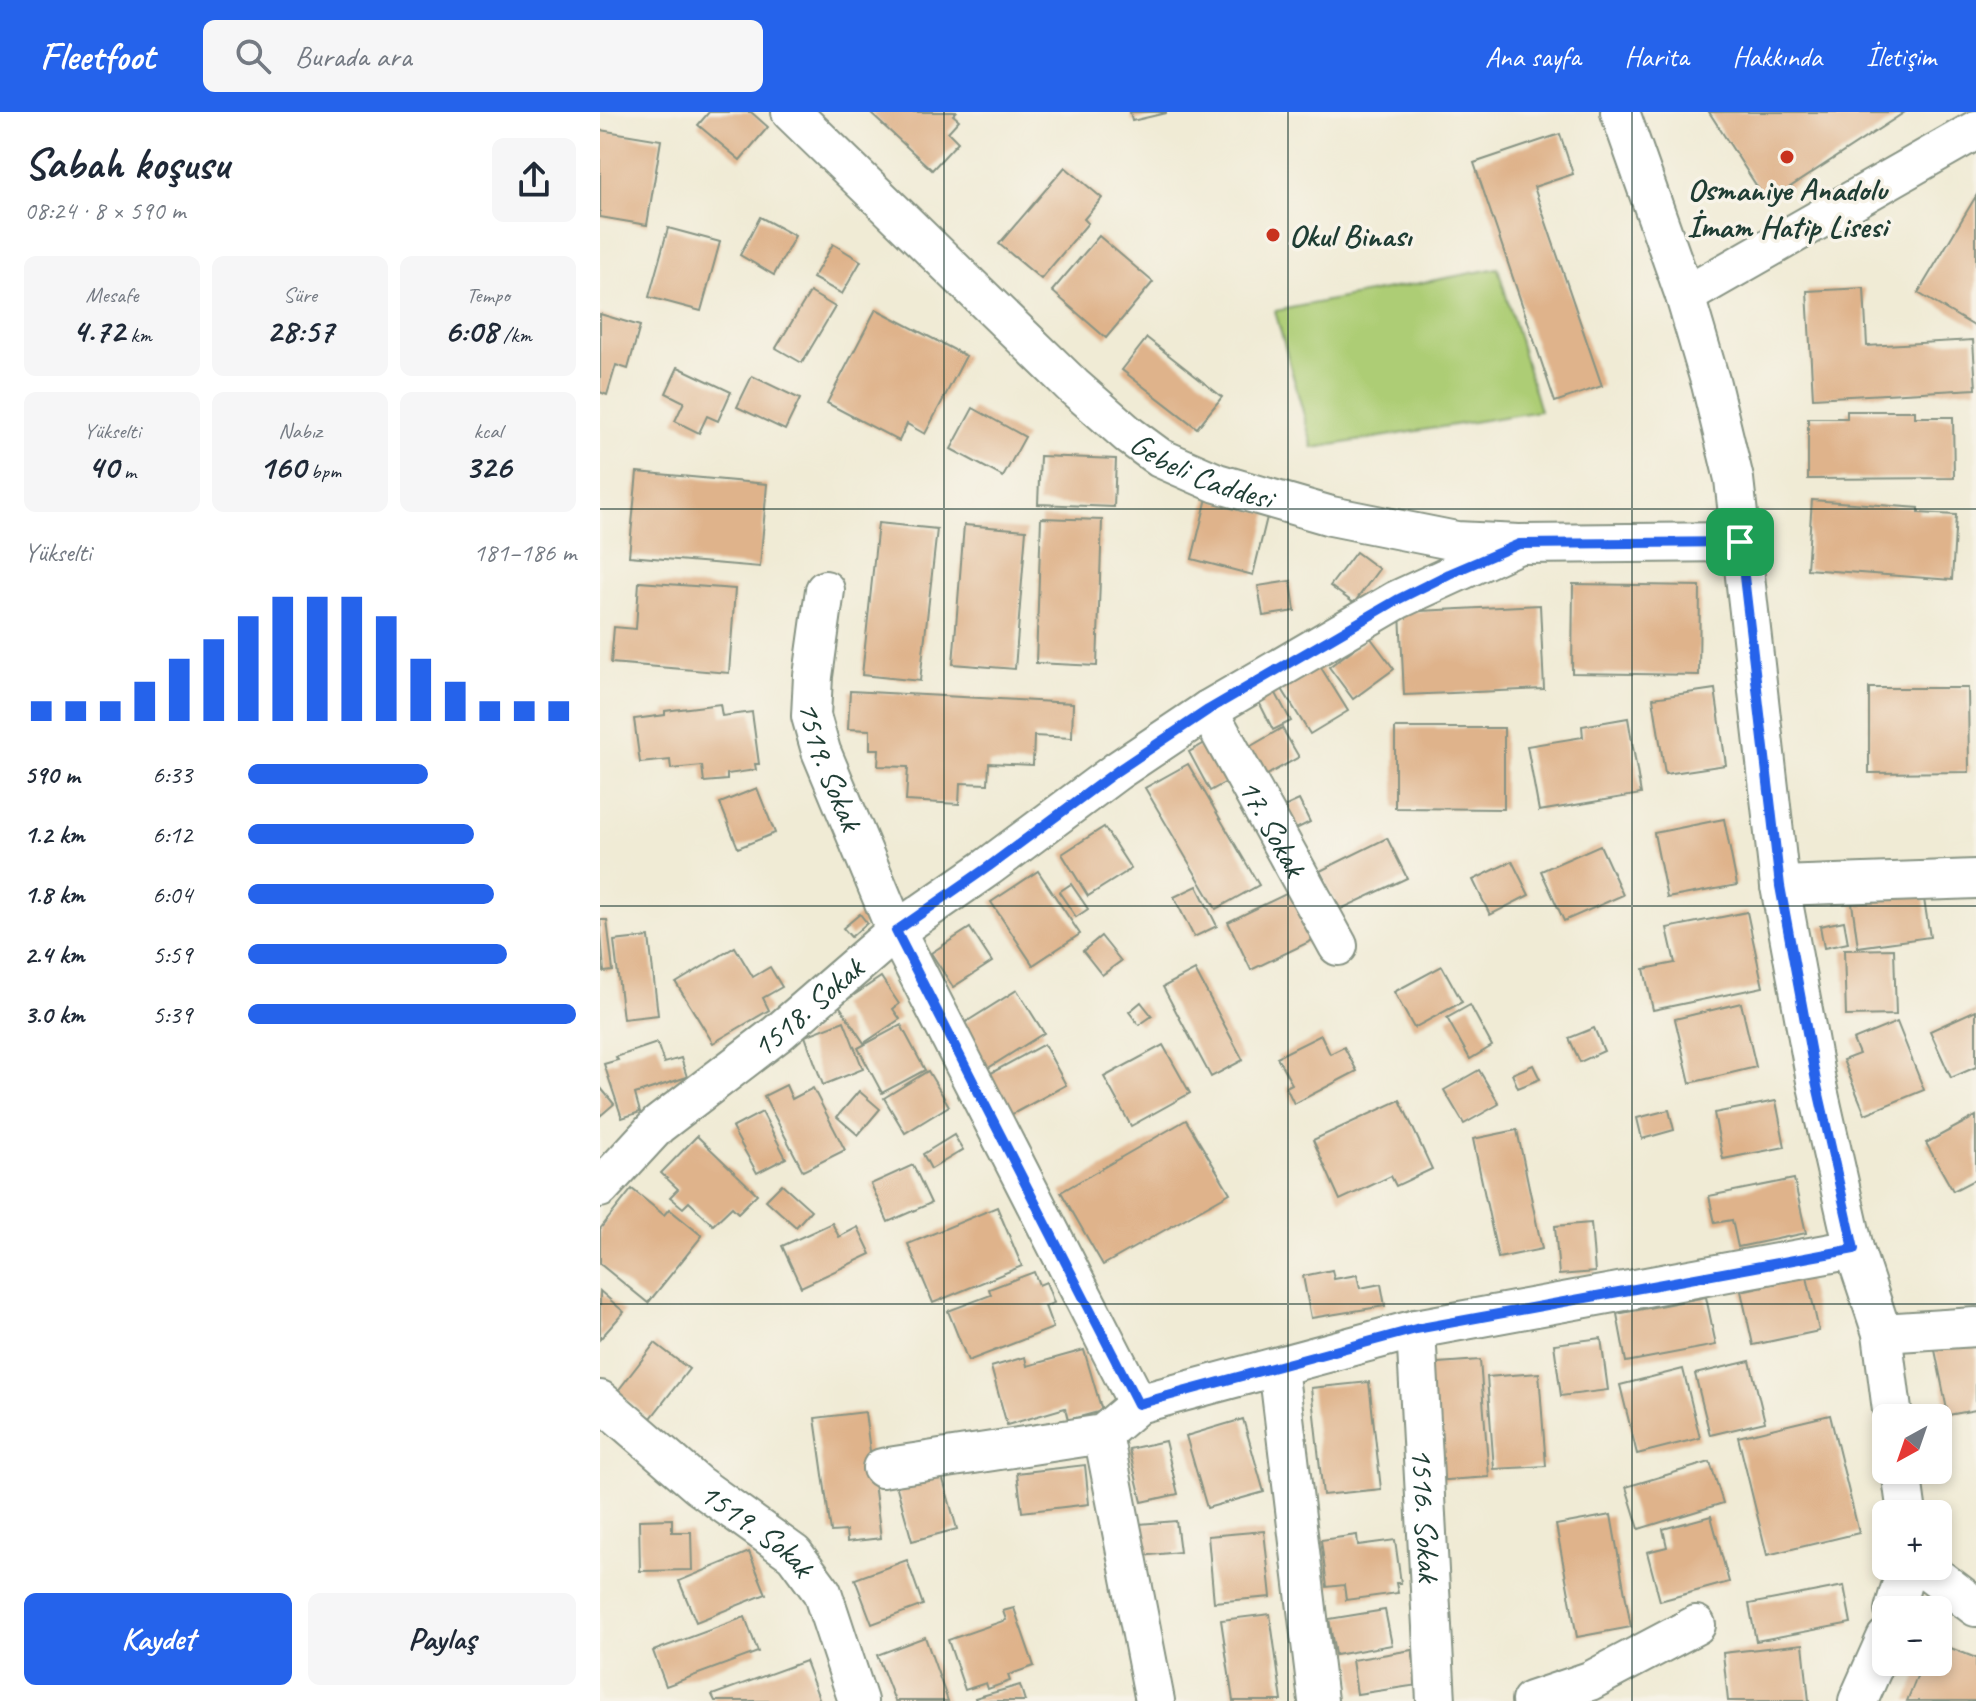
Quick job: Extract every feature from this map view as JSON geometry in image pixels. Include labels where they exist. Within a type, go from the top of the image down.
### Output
[{"type":"street","name":"Gebeli Caddesi","points":[[791,112],[1073,386],[1160,458],[1217,483],[1331,516],[1456,541],[1519,544],[1740,542]]},
{"type":"street","points":[[1620,112],[1685,296],[1734,479],[1780,886],[1810,1051],[1854,1249],[1882,1333],[1891,1404]]},
{"type":"street","points":[[1685,296],[1976,130]]},
{"type":"street","name":"1518. Sokak","points":[[600,1188],[658,1125],[777,1034],[896,931],[1117,771],[1208,710],[1397,600],[1519,544]]},
{"type":"street","name":"1519. Sokak","points":[[825,590],[813,676],[811,716],[821,751],[896,931],[1138,1404]]},
{"type":"street","name":"17. Sokak","points":[[1208,710],[1338,946]]},
{"type":"street","points":[[1780,886],[1976,879]]},
{"type":"street","points":[[882,1468],[1103,1434],[1138,1404],[1416,1329],[1854,1249]]},
{"type":"street","points":[[1882,1333],[1976,1327]]},
{"type":"street","name":"1516. Sokak","points":[[1416,1329],[1436,1701]]},
{"type":"street","points":[[1278,1367],[1318,1701]]},
{"type":"street","name":"1519. Sokak","points":[[600,1400],[677,1468],[794,1554],[822,1592],[858,1701]]},
{"type":"street","points":[[1103,1434],[1155,1701]]},
{"type":"street","points":[[1940,1580],[1976,1607]]},
{"type":"street","points":[[1531,1701],[1590,1681],[1696,1625]]},
{"type":"street","points":[[1858,1701],[1872,1670]]},
{"type":"green space","points":[[1498,268],[1540,411],[1313,448],[1275,311]]},
{"type":"building","points":[[709,112],[751,112],[768,127],[740,160],[698,125]]},
{"type":"building","points":[[869,112],[956,112],[953,115],[959,120],[948,132],[958,142],[932,170]]},
{"type":"building","points":[[1130,112],[1166,112],[1166,113],[1132,121]]},
{"type":"building","name":"Osmaniye Anadolu İmam Hatip Lisesi","points":[[1709,112],[1905,112],[1767,202]]},
{"type":"building","points":[[600,130],[661,140],[647,225],[600,217]]},
{"type":"building","name":"Okul Binası","points":[[1560,134],[1573,174],[1534,187],[1602,386],[1555,402],[1474,163]]},
{"type":"building","points":[[1065,167],[1102,198],[1084,219],[1088,223],[1041,279],[999,244]]},
{"type":"building","points":[[1976,196],[1976,327],[1918,293]]},
{"type":"building","points":[[760,217],[795,236],[774,275],[740,255]]},
{"type":"building","points":[[668,228],[720,242],[701,311],[649,297]]},
{"type":"building","points":[[1099,236],[1153,282],[1106,338],[1052,291]]},
{"type":"building","points":[[833,244],[861,261],[842,294],[813,278]]},
{"type":"building","points":[[1864,288],[1867,346],[1973,340],[1976,389],[1813,398],[1807,291]]},
{"type":"building","points":[[810,292],[835,307],[802,363],[776,348]]},
{"type":"building","points":[[876,309],[966,356],[925,434],[907,424],[899,441],[827,403]]},
{"type":"building","points":[[600,314],[640,326],[628,369],[616,365],[607,395],[600,392]]},
{"type":"building","points":[[1147,338],[1222,397],[1197,428],[1122,370]]},
{"type":"building","points":[[678,367],[731,392],[718,421],[707,416],[699,433],[675,421],[684,402],[666,393]]},
{"type":"building","points":[[752,376],[800,399],[785,430],[737,407]]},
{"type":"building","points":[[973,408],[1025,437],[1003,477],[951,449]]},
{"type":"building","points":[[1847,411],[1915,411],[1915,417],[1953,417],[1954,478],[1808,479],[1808,418],[1847,418]]},
{"type":"building","points":[[1040,456],[1116,459],[1114,507],[1038,504]]},
{"type":"building","points":[[637,472],[767,484],[760,567],[629,556]]},
{"type":"building","points":[[1207,498],[1268,513],[1253,575],[1192,559]]},
{"type":"building","points":[[1812,500],[1919,508],[1919,513],[1956,515],[1952,580],[1807,569]]},
{"type":"building","points":[[1041,518],[1102,520],[1097,666],[1036,663]]},
{"type":"building","points":[[878,523],[937,529],[920,681],[862,675]]},
{"type":"building","points":[[964,525],[1026,530],[1015,669],[953,664]]},
{"type":"building","points":[[1356,552],[1379,569],[1354,603],[1330,586]]},
{"type":"building","points":[[1291,581],[1295,611],[1263,616],[1258,586]]},
{"type":"building","points":[[639,582],[735,589],[729,673],[611,663],[614,627],[636,629]]},
{"type":"building","points":[[1573,584],[1700,586],[1699,675],[1572,673]]},
{"type":"building","points":[[1540,605],[1544,689],[1404,695],[1400,612]]},
{"type":"building","points":[[1370,637],[1394,669],[1353,699],[1329,667]]},
{"type":"building","points":[[1320,666],[1348,711],[1310,734],[1282,689]]},
{"type":"building","points":[[1273,688],[1291,721],[1273,730],[1256,696]]},
{"type":"building","points":[[1869,688],[1968,688],[1969,772],[1869,773]]},
{"type":"building","points":[[1715,689],[1726,765],[1665,774],[1653,698]]},
{"type":"building","points":[[850,691],[1073,703],[1072,738],[1034,736],[1033,765],[989,763],[988,784],[960,783],[959,804],[906,801],[908,767],[878,766],[879,749],[870,749],[870,730],[848,729]]},
{"type":"building","points":[[720,704],[722,716],[752,712],[759,764],[755,764],[756,770],[727,774],[727,780],[704,782],[702,766],[671,769],[670,760],[640,763],[634,719],[665,715],[665,711]]},
{"type":"building","points":[[1628,718],[1641,794],[1539,811],[1527,746],[1583,737],[1582,726]]},
{"type":"building","points":[[1282,728],[1299,757],[1256,781],[1239,753]]},
{"type":"building","points":[[1395,728],[1504,728],[1504,809],[1395,808]]},
{"type":"building","points":[[1214,738],[1235,777],[1210,791],[1189,752]]},
{"type":"building","points":[[1188,764],[1259,885],[1216,909],[1145,788]]},
{"type":"building","points":[[757,788],[775,833],[738,848],[720,803]]},
{"type":"building","points":[[1299,800],[1310,822],[1288,833],[1277,810]]},
{"type":"building","points":[[1724,819],[1737,885],[1667,898],[1654,833]]},
{"type":"building","points":[[1104,827],[1131,869],[1088,896],[1062,854]]},
{"type":"building","points":[[1387,838],[1407,878],[1339,910],[1320,871]]},
{"type":"building","points":[[1600,845],[1623,895],[1564,921],[1541,871]]},
{"type":"building","points":[[1512,861],[1529,895],[1490,915],[1473,880]]},
{"type":"building","points":[[1038,871],[1080,934],[1033,965],[991,902]]},
{"type":"building","points":[[1071,884],[1088,909],[1076,917],[1059,892]]},
{"type":"building","points":[[1197,886],[1217,926],[1194,937],[1174,897]]},
{"type":"building","points":[[1290,892],[1313,940],[1251,970],[1228,922]]},
{"type":"building","points":[[1923,893],[1930,937],[1858,947],[1852,903]]},
{"type":"building","points":[[1747,912],[1763,987],[1653,1010],[1644,969],[1675,963],[1667,928]]},
{"type":"building","points":[[860,914],[867,923],[851,937],[843,928]]},
{"type":"building","points":[[600,920],[607,920],[613,971],[604,972]]},
{"type":"building","points":[[1844,921],[1848,943],[1824,948],[1820,926]]},
{"type":"building","points":[[970,928],[992,962],[953,987],[931,953]]},
{"type":"building","points":[[1101,936],[1121,961],[1102,975],[1083,951]]},
{"type":"building","points":[[649,937],[658,1015],[623,1019],[614,941]]},
{"type":"building","points":[[735,947],[753,977],[770,967],[782,987],[763,998],[769,1010],[713,1043],[676,983]]},
{"type":"building","points":[[1894,949],[1896,1015],[1846,1016],[1844,950]]},
{"type":"building","points":[[1442,966],[1462,1002],[1414,1028],[1394,992]]},
{"type":"building","points":[[1195,970],[1243,1060],[1211,1077],[1163,987]]},
{"type":"building","points":[[881,977],[899,1004],[893,1009],[900,1019],[864,1043],[839,1005]]},
{"type":"building","points":[[1017,990],[1044,1033],[985,1070],[958,1027]]},
{"type":"building","points":[[1141,1002],[1152,1016],[1139,1025],[1129,1012]]},
{"type":"building","points":[[1741,1003],[1756,1067],[1690,1083],[1675,1019]]},
{"type":"building","points":[[1470,1005],[1492,1046],[1470,1059],[1447,1018]]},
{"type":"building","points":[[1976,1010],[1976,1067],[1951,1078],[1930,1031]]},
{"type":"building","points":[[844,1021],[863,1069],[823,1085],[805,1036]]},
{"type":"building","points":[[1897,1022],[1924,1090],[1865,1114],[1843,1060],[1859,1054],[1853,1040]]},
{"type":"building","points":[[901,1025],[925,1070],[882,1093],[858,1048]]},
{"type":"building","points":[[1594,1028],[1604,1051],[1580,1062],[1569,1038]]},
{"type":"building","points":[[1321,1035],[1330,1054],[1344,1047],[1357,1071],[1294,1104],[1286,1087],[1292,1084],[1277,1057]]},
{"type":"building","points":[[657,1043],[664,1063],[681,1058],[687,1077],[635,1094],[640,1112],[622,1118],[604,1064]]},
{"type":"building","points":[[1044,1044],[1066,1085],[1007,1117],[984,1077]]},
{"type":"building","points":[[1163,1045],[1190,1093],[1131,1126],[1104,1077]]},
{"type":"building","points":[[1533,1065],[1540,1079],[1518,1088],[1512,1074]]},
{"type":"building","points":[[1479,1070],[1499,1104],[1464,1124],[1444,1090]]},
{"type":"building","points":[[928,1071],[949,1106],[905,1133],[884,1098]]},
{"type":"building","points":[[786,1085],[792,1099],[813,1088],[845,1150],[803,1171],[764,1096]]},
{"type":"building","points":[[600,1087],[614,1104],[600,1116]]},
{"type":"building","points":[[859,1091],[880,1109],[858,1135],[837,1117]]},
{"type":"building","points":[[1400,1100],[1432,1169],[1396,1186],[1391,1176],[1340,1200],[1313,1140]]},
{"type":"building","points":[[1776,1101],[1785,1147],[1723,1159],[1714,1113]]},
{"type":"building","points":[[1669,1110],[1674,1130],[1642,1139],[1637,1118]]},
{"type":"building","points":[[762,1112],[786,1158],[757,1173],[732,1128]]},
{"type":"building","points":[[1976,1116],[1976,1179],[1953,1191],[1926,1143]]},
{"type":"building","points":[[1186,1120],[1230,1193],[1103,1265],[1061,1192]]},
{"type":"building","points":[[1517,1130],[1542,1249],[1498,1258],[1473,1139]]},
{"type":"building","points":[[954,1135],[963,1150],[931,1169],[923,1154]]},
{"type":"building","points":[[697,1136],[757,1194],[738,1213],[732,1207],[713,1225],[689,1202],[683,1208],[670,1197],[678,1189],[661,1173]]},
{"type":"building","points":[[913,1165],[931,1203],[888,1222],[871,1184]]},
{"type":"building","points":[[1794,1179],[1806,1233],[1738,1247],[1732,1220],[1715,1223],[1709,1196]]},
{"type":"building","points":[[782,1184],[811,1210],[796,1227],[766,1200]]},
{"type":"building","points":[[632,1189],[664,1215],[669,1209],[702,1236],[648,1303],[600,1264],[600,1229]]},
{"type":"building","points":[[997,1207],[1022,1266],[933,1303],[908,1244]]},
{"type":"building","points":[[832,1223],[839,1237],[858,1227],[871,1254],[801,1287],[782,1246]]},
{"type":"building","points":[[1591,1223],[1595,1272],[1559,1275],[1555,1226]]},
{"type":"building","points":[[1332,1270],[1334,1279],[1357,1275],[1360,1288],[1381,1284],[1385,1306],[1311,1318],[1303,1276]]},
{"type":"building","points":[[1034,1272],[1039,1285],[1046,1282],[1054,1303],[1045,1306],[1053,1328],[968,1361],[948,1311],[991,1295],[989,1289]]},
{"type":"building","points":[[1807,1277],[1819,1331],[1753,1345],[1741,1291]]},
{"type":"building","points":[[600,1291],[624,1312],[600,1339]]},
{"type":"building","points":[[1706,1297],[1716,1345],[1626,1362],[1617,1314]]},
{"type":"building","points":[[1601,1338],[1608,1390],[1561,1396],[1554,1344]]},
{"type":"building","points":[[1976,1341],[1976,1410],[1952,1414],[1952,1404],[1946,1404],[1934,1345]]},
{"type":"building","points":[[655,1343],[689,1369],[651,1418],[617,1392]]},
{"type":"building","points":[[1084,1350],[1102,1411],[1068,1420],[1065,1408],[1007,1425],[991,1367],[1025,1357],[1027,1366]]},
{"type":"building","points":[[1480,1360],[1489,1477],[1433,1481],[1424,1364]]},
{"type":"building","points":[[1750,1361],[1765,1422],[1710,1435],[1695,1374]]},
{"type":"building","points":[[1683,1369],[1700,1438],[1637,1454],[1620,1385]]},
{"type":"building","points":[[1539,1373],[1546,1466],[1494,1469],[1487,1377]]},
{"type":"building","points":[[1369,1382],[1381,1489],[1323,1495],[1311,1388]]},
{"type":"building","points":[[865,1412],[881,1538],[847,1542],[846,1531],[831,1532],[815,1418]]},
{"type":"building","points":[[1830,1415],[1859,1533],[1767,1555],[1738,1437]]},
{"type":"building","points":[[1243,1419],[1264,1492],[1207,1508],[1186,1436]]},
{"type":"building","points":[[1165,1441],[1178,1494],[1142,1502],[1129,1449]]},
{"type":"building","points":[[1710,1462],[1723,1503],[1639,1529],[1626,1487]]},
{"type":"building","points":[[939,1465],[957,1529],[912,1541],[894,1477]]},
{"type":"building","points":[[1085,1465],[1089,1504],[1022,1512],[1017,1473]]},
{"type":"building","points":[[1611,1515],[1631,1627],[1577,1637],[1556,1525]]},
{"type":"building","points":[[1711,1516],[1729,1582],[1660,1601],[1647,1552],[1667,1547],[1663,1529]]},
{"type":"building","points":[[672,1519],[672,1532],[691,1532],[692,1570],[640,1571],[639,1520]]},
{"type":"building","points":[[1176,1521],[1180,1552],[1130,1557],[1127,1525]]},
{"type":"building","points":[[1264,1531],[1271,1597],[1214,1602],[1208,1536]]},
{"type":"building","points":[[1357,1535],[1358,1545],[1395,1540],[1401,1583],[1396,1583],[1398,1593],[1346,1600],[1344,1585],[1327,1587],[1321,1540]]},
{"type":"building","points":[[749,1552],[766,1594],[696,1622],[679,1581]]},
{"type":"building","points":[[907,1560],[923,1605],[872,1624],[855,1579]]},
{"type":"building","points":[[1844,1586],[1851,1623],[1756,1641],[1749,1604]]},
{"type":"building","points":[[1014,1608],[1034,1666],[1008,1675],[1010,1681],[988,1689],[986,1683],[965,1690],[948,1640],[1006,1620],[1003,1611]]},
{"type":"building","points":[[1385,1610],[1392,1645],[1335,1655],[1329,1619]]},
{"type":"building","points":[[1270,1614],[1282,1701],[1233,1701],[1221,1620]]},
{"type":"building","points":[[745,1617],[758,1652],[666,1686],[653,1651]]},
{"type":"building","points":[[925,1637],[948,1701],[895,1701],[877,1655]]},
{"type":"building","points":[[1803,1644],[1809,1701],[1728,1701],[1723,1653]]},
{"type":"building","points":[[1952,1649],[1976,1658],[1976,1701],[1907,1701],[1917,1676],[1952,1676]]},
{"type":"building","points":[[1412,1650],[1418,1685],[1357,1694],[1352,1660]]},
{"type":"building","points":[[805,1661],[820,1701],[715,1701],[712,1695]]},
{"type":"building","points":[[1020,1685],[1025,1701],[976,1701],[975,1698]]},
{"type":"place","name":"Osmaniye Anadolu İmam Hatip Lisesi","points":[[1787,157]]},
{"type":"place","name":"Okul Binası","points":[[1273,235]]},
{"type":"route","points":[[1740,542],[1780,886],[1816,1081],[1854,1249],[1416,1329],[1138,1404],[896,931],[1117,771],[1208,710],[1397,600],[1449,574],[1519,544],[1740,542]]}]
